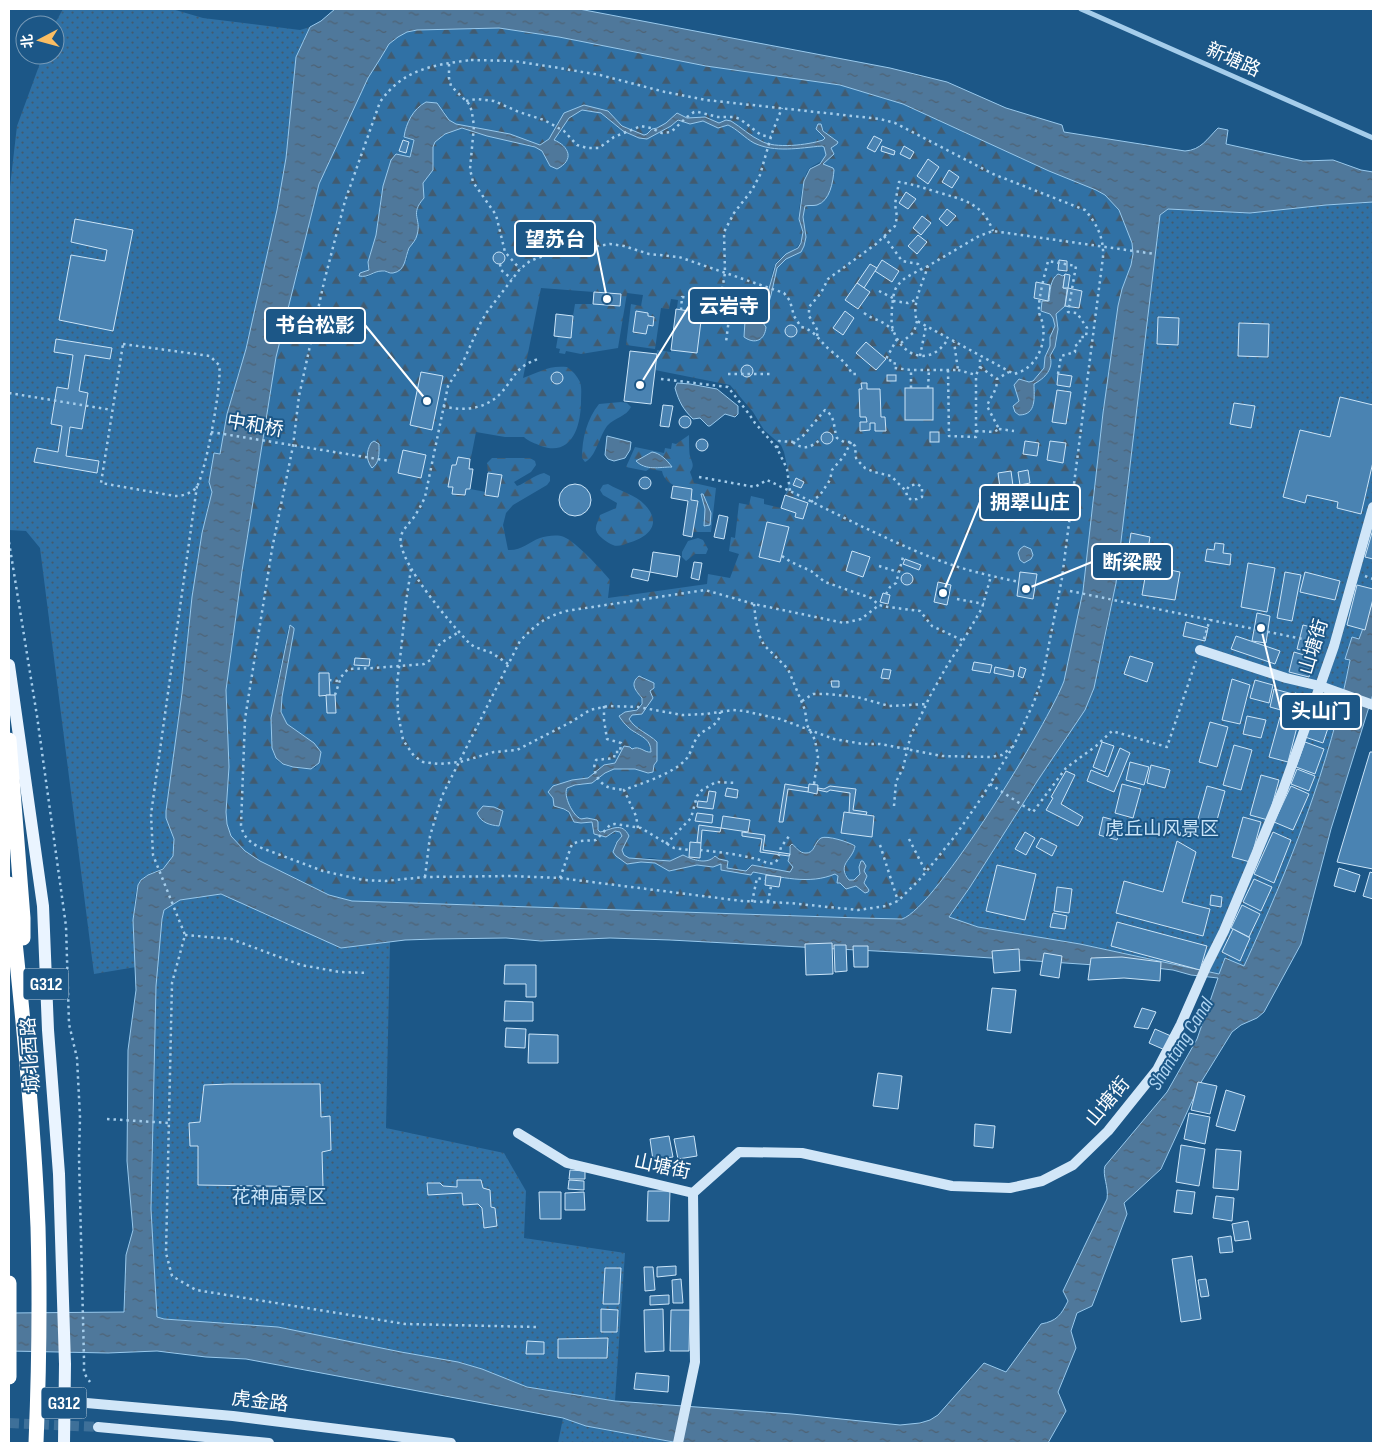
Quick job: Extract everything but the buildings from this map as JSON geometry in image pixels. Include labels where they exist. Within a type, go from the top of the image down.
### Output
[{"type":"highway","points":[[9,740],[23,918],[22,1004]]},
{"type":"highway","points":[[9,884],[22,1004],[38,1226],[39,1364],[36,1443]]},
{"type":"highway","points":[[9,1283],[9,1377]]},
{"type":"main road","name":"城北西路","points":[[9,665],[42,906],[48,1030],[59,1174],[65,1364],[64,1443]]},
{"type":"street","name":"新塘路","points":[[1081,9],[1373,138]]},
{"type":"street","name":"山塘街","points":[[518,1133],[567,1162],[694,1194],[739,1152],[802,1153],[952,1186],[1010,1188],[1042,1181],[1073,1165],[1108,1131],[1157,1070],[1181,1024],[1224,931],[1283,790],[1320,686],[1334,646],[1373,506]]},
{"type":"street","points":[[1200,650],[1286,678],[1320,686],[1373,705]]},
{"type":"street","points":[[678,1443],[695,1362],[694,1194]]},
{"type":"street","name":"虎金路","points":[[64,1401],[233,1416],[451,1443]]},
{"type":"street","points":[[98,1427],[269,1443]]},
{"type":"path","points":[[471,60],[513,61],[600,75],[664,92],[706,100],[782,108],[880,119],[895,123],[993,174],[1085,210],[1096,222],[1103,247],[1062,578],[1049,651],[1034,702],[1014,745],[955,836],[926,872],[898,901],[886,906],[858,910],[752,902],[560,878],[512,876],[385,881],[363,880],[338,875],[252,844],[242,832],[241,825],[244,719],[272,549],[293,446],[300,396],[326,273],[345,201],[380,102],[389,89],[405,77],[424,69],[449,63],[471,60]]},
{"type":"path","points":[[449,63],[451,86],[470,105],[474,126],[470,169],[473,182],[496,215],[505,252],[520,269]]},
{"type":"path","points":[[466,101],[477,99],[494,101],[555,125],[577,145],[593,149],[603,147],[614,137],[641,126],[660,132],[671,132],[687,117],[698,112],[718,117],[740,119],[761,136],[771,137]]},
{"type":"path","points":[[720,302],[725,273],[723,241],[726,226],[757,182],[764,168],[769,143],[782,108]]},
{"type":"path","points":[[816,336],[818,331],[809,316],[808,308],[828,279],[839,272],[848,262],[876,244],[895,226],[897,212],[895,204],[899,182],[919,185],[966,200],[984,214],[993,231]]},
{"type":"path","points":[[948,339],[941,349],[928,356],[920,356],[908,352],[897,340],[892,324],[895,289],[901,281],[979,236],[993,231],[1155,254]]},
{"type":"path","points":[[884,236],[902,261],[918,264],[921,269]]},
{"type":"path","points":[[508,664],[492,653],[475,648],[443,615],[411,568],[400,537],[425,497],[448,386],[468,353],[481,322],[520,269],[530,261],[546,255],[605,244],[617,244],[649,254],[678,257],[774,288],[784,293],[788,296],[794,316],[801,327],[808,329],[829,350],[845,362],[852,374],[859,374]]},
{"type":"path","points":[[917,321],[1009,372],[1014,374],[1027,370],[1035,362],[1040,349],[1043,327],[1039,311],[1048,261],[1076,266],[1068,312],[1077,313],[1087,328],[1086,337],[1080,337],[1080,343],[1075,346],[1074,352],[1061,356],[1058,374]]},
{"type":"path","points":[[500,264],[501,270],[512,279]]},
{"type":"path","points":[[900,343],[914,332],[917,321],[915,316],[918,299],[928,266]]},
{"type":"path","points":[[879,291],[893,300],[908,303],[918,299]]},
{"type":"path","points":[[681,310],[682,297],[731,303],[726,342]]},
{"type":"path","points":[[864,313],[883,321],[894,332]]},
{"type":"path","points":[[920,356],[926,326]]},
{"type":"path","points":[[897,340],[886,359],[895,362],[894,368],[958,370],[976,375]]},
{"type":"path","points":[[954,342],[958,370]]},
{"type":"path","points":[[197,486],[186,494],[174,496],[101,483],[123,344],[210,356],[219,365],[221,375],[213,432],[202,476],[197,486],[150,814],[154,855],[185,936],[172,982],[166,1253],[172,1276],[196,1290],[405,1324],[537,1327]]},
{"type":"path","points":[[948,370],[949,436],[976,437],[976,375],[980,367],[980,356]]},
{"type":"path","points":[[443,406],[460,410],[471,409],[491,401],[502,392],[520,367],[538,359]]},
{"type":"path","points":[[980,367],[997,379]]},
{"type":"path","points":[[911,370],[911,388]]},
{"type":"path","points":[[928,388],[929,370]]},
{"type":"path","points":[[997,379],[1009,372]]},
{"type":"path","points":[[728,374],[770,374]]},
{"type":"path","points":[[661,378],[728,387],[777,448],[788,469],[790,491]]},
{"type":"path","points":[[997,379],[997,390],[990,398],[987,406],[999,429]]},
{"type":"path","points":[[9,393],[112,410]]},
{"type":"path","points":[[794,442],[826,410],[834,420],[834,430],[837,438],[844,442],[851,442]]},
{"type":"path","points":[[976,431],[994,432],[999,429],[1014,431]]},
{"type":"path","name":"中和桥","points":[[213,432],[390,461]]},
{"type":"path","points":[[777,448],[779,441],[794,442],[800,447],[805,448],[816,444],[821,439]]},
{"type":"path","points":[[851,442],[854,446],[856,458],[865,468],[891,476],[906,491],[907,496],[911,500],[922,497],[922,487],[917,484],[909,486],[906,491]]},
{"type":"path","points":[[811,502],[820,495],[830,480],[832,470],[844,456],[851,442]]},
{"type":"path","points":[[699,477],[755,487],[767,480],[938,560],[991,576],[1019,582]]},
{"type":"path","points":[[782,556],[811,571],[825,582],[871,598],[879,605],[918,610],[924,614],[932,626],[964,641]]},
{"type":"path","points":[[886,594],[890,587],[896,583],[903,557]]},
{"type":"path","points":[[879,566],[898,572]]},
{"type":"path","points":[[411,568],[399,666],[398,713],[403,740],[414,756],[424,762],[440,764],[460,762],[494,752],[517,750],[590,710],[604,706],[648,709],[682,715],[733,710],[761,714],[834,739],[863,744],[880,744],[942,756],[980,758],[1002,755],[1014,745]]},
{"type":"path","points":[[894,806],[896,782],[903,768],[911,734],[948,664],[964,641],[984,604],[991,576]]},
{"type":"path","points":[[425,878],[430,836],[442,796],[520,641],[538,623],[550,616],[566,611],[705,590],[754,604],[844,623],[861,619],[879,605]]},
{"type":"path","points":[[1070,591],[1334,646]]},
{"type":"path","points":[[957,599],[984,604]]},
{"type":"path","points":[[754,604],[758,630],[764,645],[788,669],[802,701],[807,725],[815,740],[818,757],[814,784]]},
{"type":"path","points":[[990,784],[1033,812],[1066,768],[1096,746],[1112,731],[1167,747],[1210,619]]},
{"type":"path","points":[[335,695],[344,672],[352,668],[368,669],[429,662],[440,645],[460,632]]},
{"type":"path","points":[[329,680],[340,680]]},
{"type":"path","points":[[802,701],[813,694],[826,694],[857,697],[889,706],[927,704]]},
{"type":"path","points":[[604,706],[607,740],[622,743],[620,752],[615,752],[614,758],[596,760],[594,770],[599,780],[609,788],[624,790],[679,766],[686,759],[694,740],[717,721],[720,712]]},
{"type":"path","points":[[666,844],[691,818],[694,804],[702,790],[716,782],[736,783]]},
{"type":"path","points":[[624,790],[636,816],[638,828]]},
{"type":"path","points":[[560,878],[572,844],[580,841],[596,840],[610,825],[615,824],[638,828],[674,848],[689,850]]},
{"type":"path","points":[[700,850],[740,855],[770,864],[775,863],[778,859],[781,847],[790,835]]},
{"type":"path","points":[[909,839],[926,872]]},
{"type":"path","points":[[880,845],[898,901]]},
{"type":"path","points":[[752,902],[756,878],[766,880]]},
{"type":"path","points":[[768,902],[770,886]]},
{"type":"path","points":[[185,936],[231,939],[301,965],[340,972],[368,973]]},
{"type":"path","points":[[107,1120],[169,1123]]},
{"type":"path","points":[[83,1304],[84,1373],[90,1382]]},
{"type":"green space","points":[[63,9],[172,9],[203,18],[300,30],[310,27],[296,57],[286,158],[277,210],[246,349],[227,414],[220,454],[214,453],[212,492],[202,533],[192,597],[182,693],[166,811],[174,842],[174,853],[169,863],[146,876],[138,886],[134,908],[136,967],[94,974],[40,548],[26,531],[9,530],[9,195],[17,126],[39,65],[65,65],[65,15],[60,15]]},
{"type":"green space","points":[[499,28],[559,37],[706,66],[840,85],[903,104],[1049,171],[1096,190],[1105,195],[1119,210],[1132,243],[1133,254],[1118,306],[1103,413],[1083,591],[1064,681],[1038,733],[1016,771],[965,849],[940,883],[918,907],[902,919],[352,901],[329,895],[260,861],[245,851],[231,836],[226,812],[229,767],[226,690],[242,571],[276,357],[319,184],[368,78],[389,44],[407,32],[417,30]],"holes":[[[584,105],[608,111],[622,126],[644,135],[652,129],[664,125],[675,115],[689,118],[705,117],[719,123],[731,121],[757,139],[774,145],[823,141],[825,138],[819,133],[822,128],[831,138],[834,138],[836,145],[831,148],[823,164],[834,173],[830,191],[820,203],[805,206],[803,219],[805,232],[801,252],[786,259],[777,268],[763,320],[764,335],[751,341],[744,337],[745,321],[754,307],[767,296],[777,262],[800,243],[803,233],[799,213],[805,176],[810,168],[825,158],[826,151],[822,146],[787,149],[770,148],[754,143],[728,125],[718,128],[703,121],[690,124],[678,120],[647,139],[639,138],[623,131],[601,113],[582,110],[569,118],[554,140],[567,149],[568,158],[566,163],[550,166],[542,151],[535,147],[462,128],[445,134],[435,142],[433,147],[433,170],[423,183],[424,198],[417,208],[417,234],[408,251],[407,259],[400,270],[392,273],[379,271],[367,277],[360,273],[369,270],[368,262],[376,235],[381,196],[391,160],[395,156],[410,158],[414,139],[405,130],[419,106],[444,111],[449,120],[456,124],[510,134],[540,145],[549,139],[564,113]],[[1055,275],[1064,275],[1063,288],[1067,289],[1060,311],[1056,314],[1058,331],[1056,345],[1050,356],[1051,366],[1049,371],[1034,384],[1033,404],[1026,414],[1015,404],[1019,401],[1017,393],[1019,379],[1029,382],[1033,381],[1044,368],[1045,357],[1050,346],[1050,336],[1055,326],[1050,314],[1041,311],[1042,301],[1049,302]],[[541,288],[594,292],[593,304],[575,304],[573,316],[556,314],[554,336],[558,336],[556,348],[560,349],[559,353],[565,354],[566,351],[581,354],[618,348],[627,293],[643,295],[641,306],[631,304],[626,345],[655,349],[661,308],[669,309],[671,299],[678,300],[671,352],[657,350],[655,370],[730,385],[753,412],[764,430],[781,445],[790,480],[781,508],[764,504],[764,499],[751,496],[749,505],[739,503],[735,538],[731,537],[729,551],[739,554],[730,578],[708,574],[707,584],[608,598],[610,580],[595,563],[564,537],[555,535],[543,537],[521,548],[508,550],[503,525],[506,513],[513,505],[547,485],[550,481],[550,476],[544,473],[540,474],[517,486],[514,482],[531,472],[536,465],[535,461],[530,458],[492,458],[487,463],[488,473],[502,475],[498,497],[486,495],[486,492],[470,489],[473,469],[469,468],[476,432],[505,437],[524,437],[541,446],[552,448],[560,447],[567,443],[577,429],[581,411],[580,382],[567,367],[544,370],[523,378]],[[555,372],[563,376],[562,381],[558,384],[551,380],[551,375]],[[1024,546],[1031,549],[1033,555],[1031,559],[1022,562]],[[288,628],[294,628],[281,712],[287,724],[314,743],[321,752],[316,767],[311,769],[294,768],[278,761],[273,751],[271,736],[275,697]],[[642,676],[655,685],[650,691],[649,706],[641,713],[632,715],[629,719],[635,726],[657,742],[657,761],[654,768],[612,770],[591,783],[567,788],[566,796],[578,818],[581,820],[587,818],[596,820],[598,822],[598,831],[600,832],[622,828],[627,831],[628,838],[622,850],[624,855],[629,858],[652,858],[668,861],[686,856],[706,861],[712,860],[715,856],[727,868],[746,871],[752,865],[790,872],[793,867],[788,861],[789,848],[797,847],[803,853],[810,852],[830,837],[855,846],[844,869],[849,880],[855,880],[860,874],[860,863],[866,879],[862,891],[856,886],[844,887],[840,883],[838,875],[835,874],[805,880],[753,872],[751,874],[721,870],[721,864],[711,867],[697,865],[669,871],[655,863],[627,864],[614,854],[615,844],[622,836],[620,832],[615,831],[611,835],[593,831],[592,822],[574,822],[566,811],[559,808],[552,796],[555,785],[588,778],[604,765],[617,762],[622,751],[632,749],[651,752],[649,743],[632,731],[620,718],[620,714],[637,708],[642,698],[635,690]],[[483,806],[494,807],[501,816],[499,826],[489,824],[480,818]]]},
{"type":"green space","name":"虎丘山风景区","points":[[1373,202],[1373,601],[1359,639],[1352,638],[1345,658],[1350,660],[1342,700],[1320,778],[1277,892],[1244,966],[1220,974],[1080,944],[978,927],[949,917],[1038,780],[1104,645],[1116,583],[1160,215],[1168,209],[1250,213]]},
{"type":"green space","points":[[627,403],[631,407],[626,413],[607,426],[592,456],[585,462],[582,458],[584,436],[588,422],[595,410],[599,404]]},
{"type":"green space","points":[[689,435],[693,466],[690,472],[694,483],[716,488],[711,532],[693,532],[698,501],[691,500],[692,489],[670,483],[666,480],[662,471],[649,469],[646,471],[626,467],[635,447],[664,453],[665,448],[671,449],[672,443],[676,444]],"holes":[[[652,452],[661,455],[672,467],[643,467],[642,457]]]},
{"type":"green space","points":[[608,484],[637,498],[650,512],[653,524],[651,529],[642,538],[616,546],[607,542],[597,533],[596,526],[600,515],[616,508],[617,503],[603,495],[600,490],[603,485]]},
{"type":"green space","points":[[698,538],[703,540],[708,549],[706,554],[695,554],[686,561],[682,557],[682,552],[688,541]]},
{"type":"green space","name":"花神庙景区","points":[[220,894],[359,946],[390,942],[386,1128],[504,1153],[526,1191],[524,1238],[625,1253],[615,1401],[527,1387],[482,1369],[458,1362],[278,1327],[156,1317],[151,1209],[156,986],[162,919],[164,910],[180,900]]},
{"type":"green space","points":[[563,1418],[586,1426],[679,1443],[558,1443]]},
{"type":"water","points":[[335,9],[579,9],[890,68],[947,82],[1006,108],[1062,125],[1064,132],[1185,151],[1200,146],[1218,128],[1228,130],[1226,144],[1303,161],[1333,160],[1361,170],[1373,172],[1373,202],[1250,213],[1168,209],[1160,215],[1116,583],[1094,688],[1085,710],[949,917],[978,927],[1080,944],[1219,974],[1225,958],[1244,966],[1277,892],[1320,778],[1342,700],[1350,660],[1345,659],[1352,637],[1359,639],[1373,601],[1373,694],[1331,829],[1301,944],[1264,1012],[1232,1032],[1200,1084],[1161,1169],[1124,1203],[1127,1214],[1092,1306],[1077,1313],[1071,1331],[1076,1348],[1058,1392],[1066,1411],[1048,1443],[679,1443],[586,1426],[563,1418],[246,1359],[206,1357],[157,1351],[108,1353],[9,1351],[9,1313],[124,1312],[126,1255],[133,1230],[127,1161],[128,1050],[136,990],[133,920],[138,885],[148,875],[163,869],[173,856],[174,839],[166,818],[166,811],[182,693],[192,597],[202,533],[212,492],[209,482],[214,453],[220,454],[227,414],[246,349],[277,210],[286,158],[296,57],[310,27],[321,21]],"holes":[[[499,28],[559,37],[706,66],[840,85],[903,104],[1049,171],[1096,190],[1105,195],[1119,210],[1132,243],[1133,254],[1118,306],[1103,413],[1083,591],[1064,681],[1038,733],[1016,771],[965,849],[940,883],[918,907],[902,919],[352,901],[329,895],[260,861],[245,851],[231,836],[226,812],[229,767],[226,690],[242,571],[276,357],[319,184],[368,78],[389,44],[407,32],[417,30]],[[221,894],[341,948],[405,940],[435,939],[506,938],[541,941],[610,938],[670,940],[1095,965],[1129,965],[1218,978],[1197,1039],[1167,1092],[1105,1166],[1107,1199],[1063,1291],[1068,1301],[1061,1314],[1055,1319],[1041,1324],[1006,1372],[984,1363],[938,1415],[920,1423],[900,1425],[792,1414],[615,1401],[527,1387],[482,1369],[458,1362],[278,1327],[157,1317],[151,1209],[156,986],[162,919],[164,910],[180,900]]]},
{"type":"water","points":[[426,102],[437,103],[449,120],[456,124],[510,134],[540,145],[549,139],[564,113],[584,105],[608,111],[622,126],[644,135],[666,123],[677,113],[687,118],[705,117],[719,123],[726,120],[731,121],[757,139],[783,146],[800,145],[823,140],[825,138],[816,129],[818,124],[821,124],[823,131],[838,142],[831,148],[834,154],[823,164],[833,168],[833,180],[825,200],[817,205],[805,206],[803,217],[806,237],[804,246],[801,252],[786,259],[777,268],[763,323],[766,327],[764,335],[756,341],[744,337],[745,321],[749,318],[752,309],[767,296],[776,264],[786,254],[798,248],[801,243],[803,232],[799,219],[804,181],[810,169],[820,164],[826,155],[822,146],[779,149],[762,146],[754,143],[728,125],[718,128],[703,121],[690,124],[678,120],[647,139],[639,138],[623,131],[601,113],[582,110],[569,118],[554,140],[563,146],[568,153],[566,162],[557,169],[550,166],[542,151],[535,147],[462,128],[445,134],[435,142],[433,147],[433,170],[423,183],[424,198],[417,209],[417,235],[409,248],[403,267],[393,273],[383,271],[359,276],[360,273],[369,270],[368,262],[376,235],[383,186],[391,160],[396,154],[410,157],[414,140],[404,137],[406,127],[414,112]]},
{"type":"water","points":[[1058,274],[1063,276],[1065,274],[1063,288],[1067,289],[1065,306],[1056,314],[1058,329],[1055,347],[1050,356],[1050,369],[1042,379],[1034,384],[1032,409],[1025,414],[1019,415],[1015,412],[1013,406],[1019,401],[1014,385],[1019,379],[1029,382],[1033,381],[1044,368],[1045,357],[1050,346],[1050,337],[1055,326],[1050,314],[1041,311],[1042,301],[1049,301],[1052,282]]},
{"type":"water","points":[[677,383],[717,389],[738,406],[738,414],[735,417],[725,414],[710,426],[700,418],[693,419],[680,401],[675,388]]},
{"type":"water","points":[[607,436],[631,442],[630,450],[625,458],[614,461],[608,459],[605,455]]},
{"type":"water","points":[[374,441],[379,444],[379,454],[378,460],[372,468],[368,459],[368,450]]},
{"type":"water","points":[[652,452],[663,457],[672,467],[648,467],[636,461]]},
{"type":"water","points":[[701,494],[703,494],[711,513],[710,525],[704,526],[705,509]]},
{"type":"water","points":[[1024,546],[1031,549],[1033,555],[1031,559],[1024,563],[1020,560],[1018,553]]},
{"type":"water","points":[[290,625],[294,630],[281,712],[287,724],[314,743],[321,752],[319,763],[311,769],[283,764],[276,758],[272,748],[271,718]]},
{"type":"water","points":[[639,676],[654,683],[654,688],[650,691],[653,698],[642,714],[632,715],[629,719],[635,726],[657,742],[657,761],[653,772],[648,773],[635,769],[614,769],[592,783],[567,788],[566,796],[572,810],[578,817],[581,819],[597,820],[600,832],[616,828],[626,831],[629,836],[622,850],[624,855],[629,858],[670,861],[683,855],[695,860],[704,861],[715,856],[728,861],[727,868],[746,871],[752,865],[790,872],[793,867],[788,861],[792,844],[801,852],[808,853],[813,850],[821,838],[838,839],[855,846],[854,851],[846,862],[845,875],[849,880],[854,880],[860,874],[859,867],[861,861],[863,861],[866,866],[864,871],[867,876],[864,883],[869,890],[868,892],[865,893],[856,886],[846,889],[840,883],[837,883],[838,876],[835,874],[805,880],[753,872],[751,875],[721,870],[721,864],[713,867],[697,865],[669,871],[655,863],[627,864],[613,852],[622,836],[620,832],[615,831],[606,837],[594,834],[592,822],[574,822],[569,812],[554,806],[553,798],[548,792],[553,786],[572,780],[588,778],[604,765],[615,763],[624,746],[651,752],[648,741],[629,728],[619,716],[625,712],[637,710],[642,704],[642,698],[634,685]]},
{"type":"water","points":[[483,806],[494,807],[503,811],[499,826],[489,824],[481,819],[477,813]]},
{"type":"tunnel","points":[[9,1423],[98,1427]]},
{"type":"place","name":"望苏台","points":[[607,299]]},
{"type":"place","name":"云岩寺","points":[[640,385]]},
{"type":"place","name":"书台松影","points":[[427,401]]},
{"type":"place","name":"断梁殿","points":[[1026,589]]},
{"type":"place","name":"拥翠山庄","points":[[943,593]]},
{"type":"place","name":"头山门","points":[[1261,628]]},
{"type":"water label","name":"Shantang Canal","points":[[1181,1044]]}]
